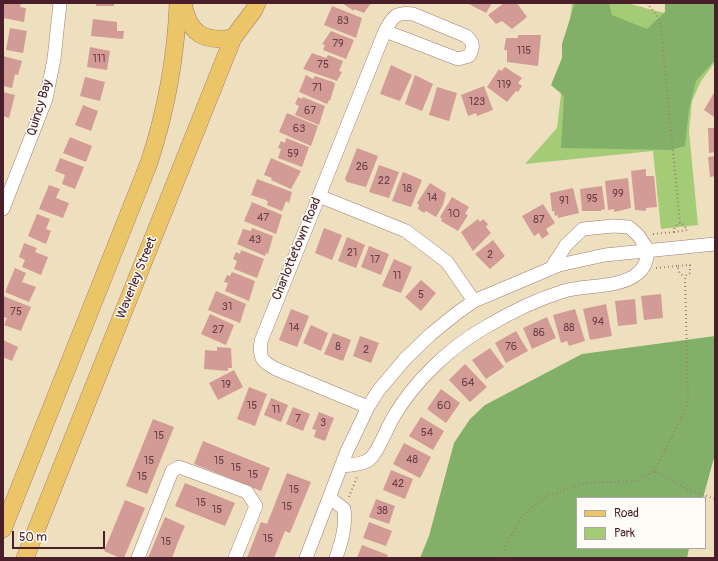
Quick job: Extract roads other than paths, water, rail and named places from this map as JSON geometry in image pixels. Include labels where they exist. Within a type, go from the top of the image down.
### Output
[{"type":"main road","points":[[3,529],[149,163],[160,128],[168,86],[176,36],[178,3]]},
{"type":"main road","points":[[183,3],[186,17],[200,35],[211,40],[233,38],[243,3]]},
{"type":"main road","name":"Waverley Street","points":[[26,556],[233,38],[254,10],[257,3]]},
{"type":"street","name":"Quincy Bay","points":[[3,209],[46,99],[54,60],[60,3]]},
{"type":"street","name":"Charlottetown Road","points":[[368,407],[276,369],[265,362],[259,354],[261,341],[319,196],[386,31],[397,14],[413,14],[466,36],[471,40],[473,45],[472,52],[469,56],[458,59],[386,31]]},
{"type":"street","points":[[319,196],[406,232],[446,262],[474,301]]},
{"type":"street","points":[[342,466],[363,463],[372,458],[394,416],[410,392],[440,361],[470,335],[516,309],[564,291],[626,281],[638,274],[646,263],[648,250],[638,236],[629,227],[613,226],[582,229],[566,245],[552,267]]},
{"type":"street","points":[[306,558],[342,466],[368,407],[378,391],[405,359],[431,334],[474,301],[552,267],[605,255],[715,244]]},
{"type":"street","points":[[138,558],[172,471],[179,467],[247,492],[256,506],[235,558]]},
{"type":"street","points":[[330,498],[344,508],[346,523],[344,536],[336,558]]}]
